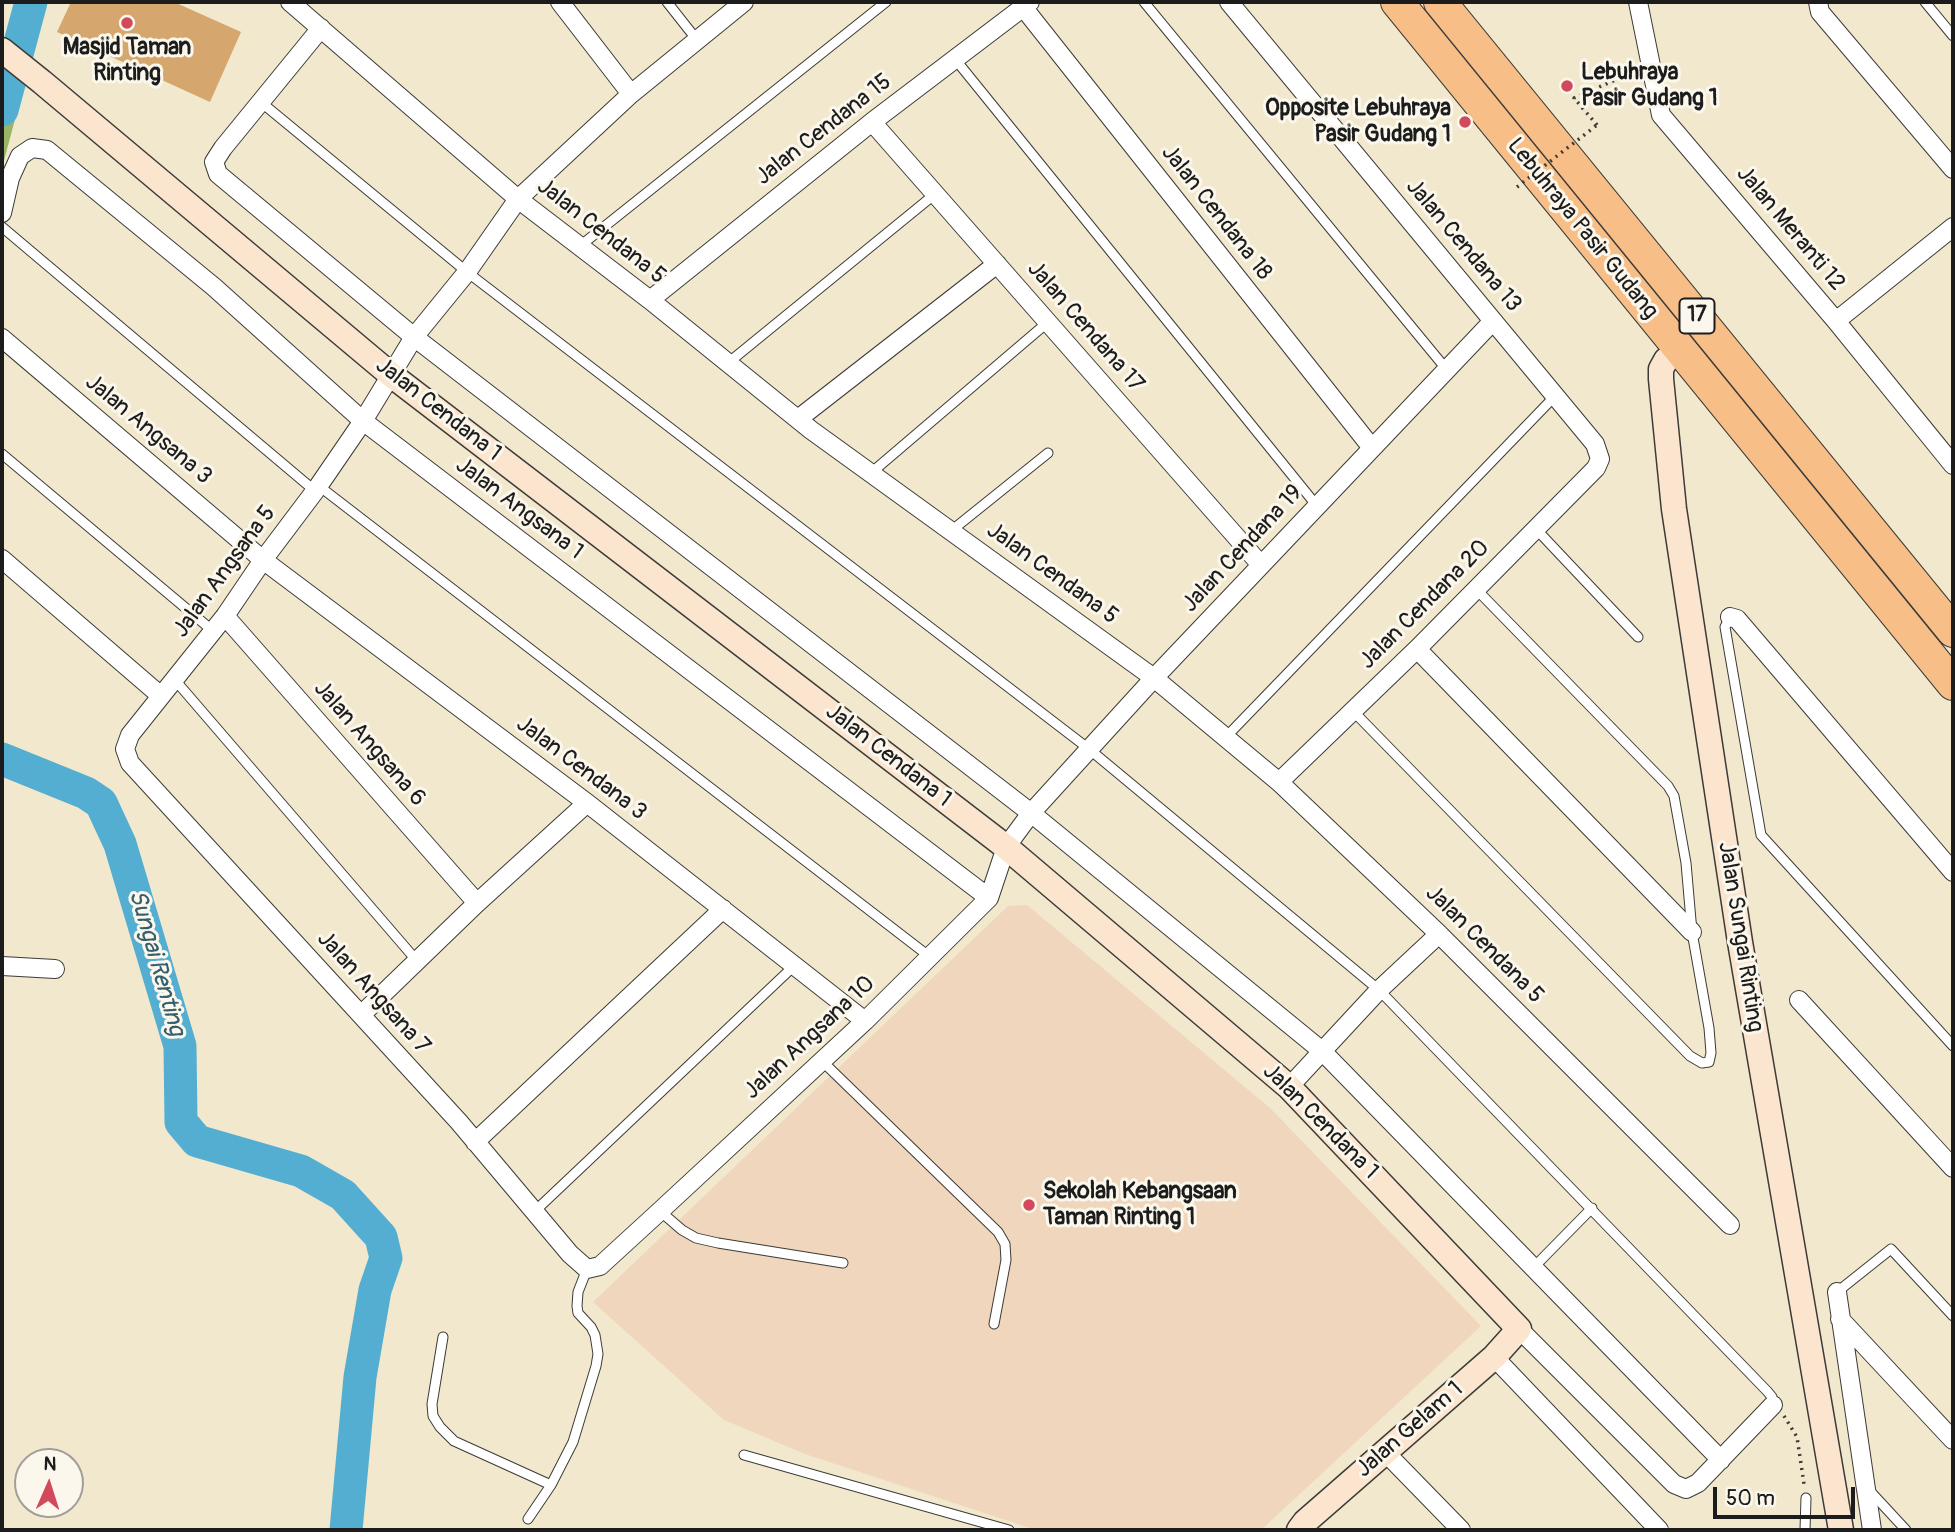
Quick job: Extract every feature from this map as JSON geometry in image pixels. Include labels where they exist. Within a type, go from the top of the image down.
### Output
[{"type":"highway","name":"Lebuhraya Pasir Gudang","points":[[1397,2],[1953,684]]},
{"type":"highway","name":"Lebuhraya Pasir Gudang","points":[[1440,2],[1953,631]]},
{"type":"street","points":[[560,2],[631,94]]},
{"type":"street","name":"Jalan Angsana 5","points":[[125,750],[130,735],[225,617],[263,560],[317,489],[363,421],[414,337],[467,272],[518,199],[631,94],[744,2]]},
{"type":"street","name":"Jalan Cendana 13","points":[[1229,2],[1595,444],[1600,459]]},
{"type":"street","name":"Jalan Meranti 12","points":[[1638,2],[1661,115],[1836,321],[1953,465]]},
{"type":"street","points":[[1818,2],[1819,12],[1953,170]]},
{"type":"street","name":"Jalan Cendana 5","points":[[299,5],[321,28],[518,199],[650,300],[798,419],[1154,678],[1279,782],[1439,934],[1730,1225]]},
{"type":"street","name":"Jalan Cendana 15","points":[[650,300],[872,122],[1026,5]]},
{"type":"street","name":"Jalan Cendana 18","points":[[1026,5],[1371,448]]},
{"type":"street","points":[[262,103],[321,28]]},
{"type":"street","name":"Jalan Cendana 1","points":[[2,50],[390,374],[1006,847],[1289,1087],[1520,1329],[1674,1484],[1686,1489],[1698,1483],[1773,1405]]},
{"type":"street","name":"Jalan Cendana 1","points":[[262,103],[214,162],[218,174],[414,337],[1031,813],[1322,1051],[1721,1460]]},
{"type":"street","name":"Jalan Cendana 17","points":[[872,122],[1261,565]]},
{"type":"street","name":"Jalan Angsana 1","points":[[2,213],[10,178],[20,156],[32,148],[47,150],[214,287],[363,421],[989,898]]},
{"type":"street","points":[[1836,321],[1953,227]]},
{"type":"street","points":[[798,419],[997,264]]},
{"type":"street","name":"Jalan Cendana 19","points":[[1031,813],[1154,678],[1493,321]]},
{"type":"street","name":"Jalan Angsana 3","points":[[2,338],[263,560]]},
{"type":"street","name":"Jalan Sungai Rinting","points":[[1680,350],[1666,360],[1661,369],[1674,509],[1740,942],[1841,1530]]},
{"type":"street","name":"Jalan Cendana 20","points":[[1279,782],[1417,649],[1596,468],[1600,459]]},
{"type":"street","points":[[2,559],[161,696]]},
{"type":"street","name":"Jalan Cendana 3","points":[[263,560],[587,803],[865,1021]]},
{"type":"street","name":"Jalan Angsana 6","points":[[225,617],[477,903]]},
{"type":"street","points":[[1730,617],[1737,619],[1953,872]]},
{"type":"street","points":[[1417,649],[1692,932]]},
{"type":"street","name":"Jalan Angsana 7","points":[[125,750],[130,762],[475,1142],[570,1254],[587,1269]]},
{"type":"street","points":[[361,1015],[477,903],[587,803]]},
{"type":"street","name":"Jalan Angsana 10","points":[[587,1269],[600,1266],[660,1211],[865,1021],[989,898],[1006,847],[1031,813]]},
{"type":"street","points":[[475,1142],[723,909]]},
{"type":"street","points":[[1289,1087],[1379,990],[1439,934]]},
{"type":"street","points":[[2,966],[55,969]]},
{"type":"street","points":[[1799,1000],[1953,1168]]},
{"type":"street","points":[[1837,1292],[1872,1530]]},
{"type":"street","points":[[1840,1319],[1953,1440]]},
{"type":"street","name":"Jalan Gelam 1","points":[[1299,1530],[1494,1357],[1520,1329]]},
{"type":"street","points":[[1494,1357],[1659,1530]]},
{"type":"street","points":[[1385,1452],[1461,1530]]},
{"type":"lane","points":[[667,2],[697,40]]},
{"type":"lane","points":[[580,246],[886,2]]},
{"type":"lane","points":[[1144,2],[1447,370]]},
{"type":"lane","points":[[1925,2],[1953,36]]},
{"type":"lane","points":[[955,60],[1317,506]]},
{"type":"lane","points":[[262,103],[467,272],[1089,749],[1379,990],[1767,1391],[1772,1397],[1773,1405]]},
{"type":"lane","points":[[728,363],[935,194]]},
{"type":"lane","points":[[2,227],[317,489],[930,957]]},
{"type":"lane","points":[[871,473],[1048,322]]},
{"type":"lane","points":[[1226,737],[1555,396]]},
{"type":"lane","points":[[951,531],[1048,453]]},
{"type":"lane","points":[[2,454],[213,631]]},
{"type":"lane","points":[[1536,529],[1638,638]]},
{"type":"lane","points":[[1353,711],[1681,1046],[1702,1063],[1709,1062],[1711,1053],[1674,796],[1668,786],[1476,589]]},
{"type":"lane","points":[[1730,617],[1725,627],[1761,835],[1953,1046]]},
{"type":"lane","points":[[174,680],[417,961]]},
{"type":"lane","points":[[534,1212],[795,965]]},
{"type":"lane","points":[[822,1061],[998,1233],[1004,1244],[1006,1260],[994,1324]]},
{"type":"lane","points":[[1533,1268],[1592,1208]]},
{"type":"lane","points":[[660,1211],[696,1238],[718,1244],[843,1263]]},
{"type":"lane","points":[[1837,1292],[1891,1249],[1953,1316]]},
{"type":"lane","points":[[528,1519],[551,1485],[573,1442],[598,1354],[592,1327],[581,1317],[577,1306],[578,1292],[587,1269]]},
{"type":"lane","points":[[443,1336],[432,1404],[433,1416],[440,1427],[454,1441],[551,1485]]},
{"type":"lane","points":[[744,1455],[1009,1530]]},
{"type":"lane","points":[[1865,1486],[1906,1530]]},
{"type":"lane","points":[[1805,1498],[1805,1530]]},
{"type":"path","points":[[1517,187],[1597,124],[1574,98],[1651,64]]},
{"type":"path","points":[[1773,1405],[1787,1419],[1797,1437],[1803,1465],[1805,1498]]},
{"type":"shaded area","name":"Sekolah Kebangsaan Taman Rinting 1","points":[[1027,905],[1270,1108],[1481,1326],[1261,1530],[1036,1530],[805,1454],[724,1420],[593,1302],[1008,906]]},
{"type":"green space","points":[[2,83],[21,97],[2,168]]},
{"type":"building","points":[[71,2],[174,2],[241,32],[210,102],[57,32]]},
{"type":"waterway","name":"Sungai Renting","points":[[2,110],[31,2]]},
{"type":"waterway","name":"Sungai Renting","points":[[2,759],[86,793],[101,803],[120,844],[180,1046],[181,1122],[197,1141],[301,1171],[343,1195],[381,1237],[386,1258],[375,1290],[360,1377],[346,1530]]},
{"type":"place","name":"Masjid Taman Rinting","points":[[127,23]]},
{"type":"place","name":"Lebuhraya Pasir Gudang 1","points":[[1567,86]]},
{"type":"place","name":"Opposite Lebuhraya Pasir Gudang 1","points":[[1465,122]]},
{"type":"place","name":"Sekolah Kebangsaan Taman Rinting 1","points":[[1029,1205]]}]
